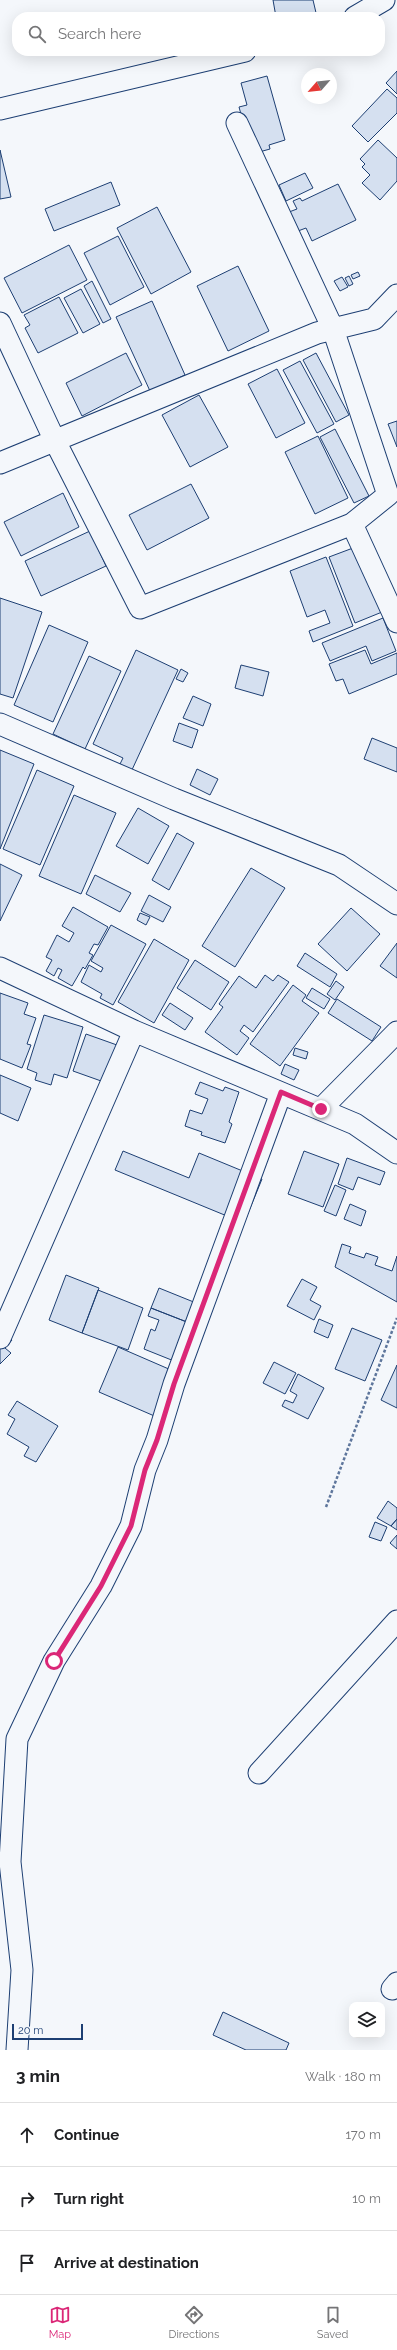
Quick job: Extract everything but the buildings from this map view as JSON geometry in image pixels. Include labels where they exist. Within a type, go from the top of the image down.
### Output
[{"type":"street","points":[[364,12],[384,0]]},
{"type":"street","points":[[0,109],[224,56]]},
{"type":"street","points":[[0,323],[55,441],[140,608],[352,524],[388,495],[333,329],[237,123]]},
{"type":"street","points":[[0,463],[317,333],[374,319],[397,295]]},
{"type":"street","points":[[352,524],[397,622]]},
{"type":"street","points":[[0,724],[174,799],[339,864],[397,904]]},
{"type":"street","points":[[0,968],[134,1031],[355,1124],[397,1153]]},
{"type":"street","points":[[0,1338],[134,1031]]},
{"type":"street","points":[[321,1109],[397,1032]]},
{"type":"street","points":[[17,2050],[22,1970],[10,1862],[17,1739],[54,1661],[101,1586],[131,1526],[145,1470],[157,1440],[174,1384],[281,1092]]},
{"type":"street","points":[[259,1773],[397,1621]]},
{"type":"path","points":[[326,1507],[397,1318]]},
{"type":"route","points":[[54,1661],[101,1586],[131,1526],[145,1470],[157,1440],[174,1384],[281,1092],[321,1109]]}]
